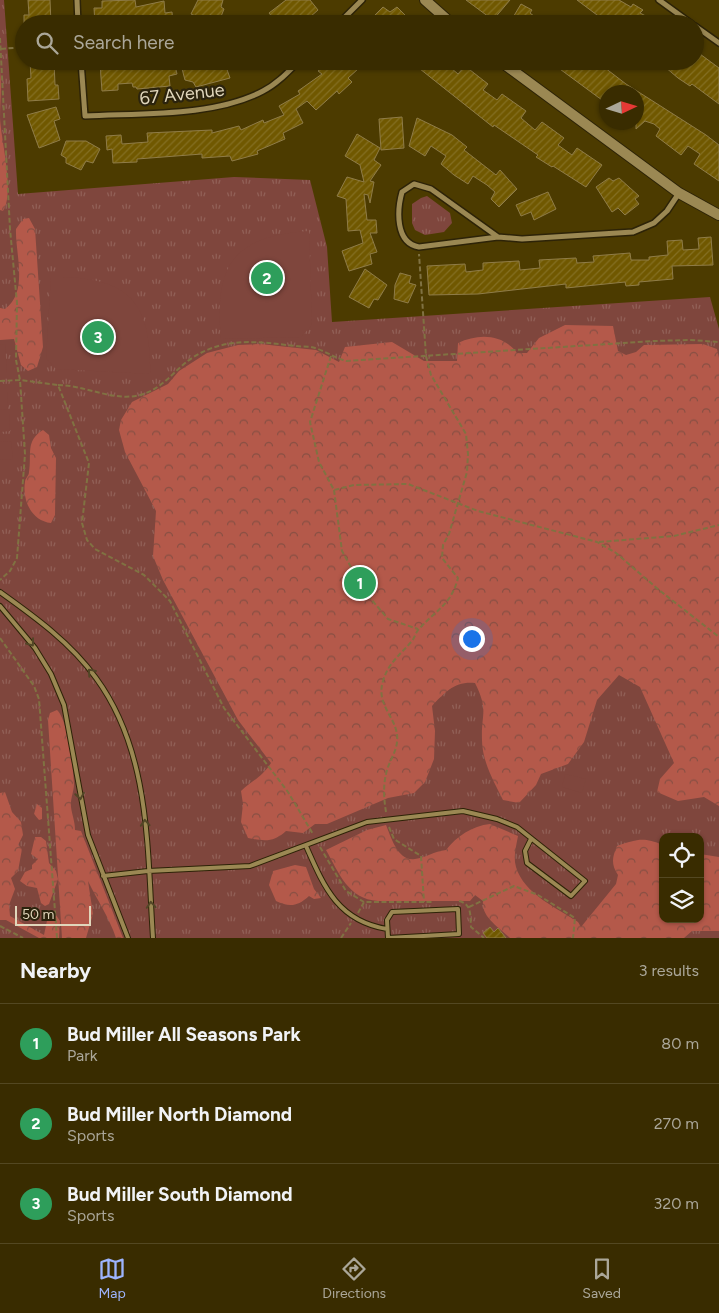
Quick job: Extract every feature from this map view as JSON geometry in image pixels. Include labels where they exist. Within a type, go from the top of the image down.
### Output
[{"type":"street","points":[[77,0],[78,15]]},
{"type":"street","points":[[347,15],[362,0]]},
{"type":"street","points":[[425,0],[442,15]]},
{"type":"street","points":[[659,0],[680,15]]},
{"type":"street","points":[[704,32],[719,43]]},
{"type":"street","name":"67 Avenue","points":[[82,70],[85,116],[225,106],[265,90],[288,70]]},
{"type":"street","points":[[512,70],[679,193],[719,214]]},
{"type":"street","points":[[498,237],[432,189],[414,184],[402,192],[399,207],[401,230],[405,240],[411,246],[419,247],[498,237],[522,239],[633,232],[654,223],[667,212],[679,193]]},
{"type":"lane","points":[[0,592],[40,620],[64,642],[96,676],[112,701],[135,762],[143,794],[153,938]]},
{"type":"lane","points":[[0,606],[35,648],[51,674],[64,705],[88,835],[128,938]]},
{"type":"lane","points":[[103,876],[250,866],[367,822],[463,812],[497,819],[517,827],[585,881],[571,896],[527,863],[525,851],[531,839]]},
{"type":"lane","points":[[306,846],[337,904],[355,918],[387,928]]},
{"type":"lane","points":[[458,909],[459,934],[388,938],[387,928],[387,920],[392,912],[458,909]]},
{"type":"path","points":[[0,38],[4,126],[17,303],[16,360],[20,380],[25,454],[19,546],[14,566],[0,580]]},
{"type":"path","points":[[1,49],[15,48]]},
{"type":"path","points":[[386,808],[384,791],[386,773],[398,740],[395,726],[382,702],[383,680],[392,662],[412,640],[419,629],[447,604],[455,591],[458,578],[442,558],[443,545],[449,534],[468,472],[466,434],[432,375],[426,356],[420,258]]},
{"type":"path","points":[[0,381],[20,380],[79,386],[119,396],[141,395],[165,382],[175,370],[206,350],[237,342],[263,341],[312,347],[346,361],[654,342],[697,340],[719,342]]},
{"type":"path","points":[[331,356],[310,422],[319,462],[334,490],[342,551],[365,592],[388,619],[419,629]]},
{"type":"path","points":[[58,385],[89,463],[82,523],[88,540],[95,549],[144,575],[170,601],[224,708],[288,792],[313,833]]},
{"type":"path","points":[[334,490],[354,485],[408,484],[459,502],[478,511],[597,542],[616,553],[681,608],[719,637]]},
{"type":"path","points":[[597,542],[674,536],[719,525]]},
{"type":"path","points":[[0,638],[34,686],[39,700],[57,938]]},
{"type":"path","points":[[391,832],[394,839],[421,856],[424,902]]},
{"type":"path","points":[[321,848],[346,891],[364,902],[436,902]]},
{"type":"path","points":[[469,907],[514,886],[538,895],[575,918],[573,938]]},
{"type":"path","points":[[457,901],[465,903],[469,907],[471,927],[484,938]]},
{"type":"path","points":[[359,912],[364,902]]},
{"type":"path","points":[[342,938],[350,924]]},
{"type":"path","points":[[0,926],[23,938]]},
{"type":"green space","points":[[0,0],[4,0],[18,194],[234,177],[310,180],[327,247],[332,322],[710,297],[719,329],[719,938],[0,938]]},
{"type":"green space","points":[[0,71],[1,89],[0,118]]},
{"type":"green space","points":[[0,118],[8,179],[8,192],[3,211],[0,210]]},
{"type":"green space","points":[[427,196],[450,213],[452,223],[444,232],[425,235],[415,230],[412,223],[412,204]]},
{"type":"green space","points":[[29,218],[35,229],[43,347],[37,367],[28,371],[21,365],[14,339],[0,340],[0,308],[5,309],[17,293],[19,272],[16,229],[23,219]]},
{"type":"green space","points":[[309,231],[312,325],[301,337],[221,339],[221,292],[226,274],[234,259],[246,248],[262,240],[283,234]]},
{"type":"green space","points":[[51,277],[98,281],[116,287],[129,297],[139,310],[146,327],[150,374],[56,369],[46,358]]},
{"type":"green space","points":[[565,325],[613,326],[618,351],[626,355],[636,352],[644,345],[703,344],[717,349],[719,358],[719,806],[704,797],[678,801],[657,792],[660,779],[674,763],[640,687],[619,675],[597,700],[584,742],[568,764],[541,774],[536,785],[519,803],[503,800],[484,756],[482,700],[475,683],[468,683],[451,688],[432,706],[435,731],[434,759],[425,782],[414,793],[388,798],[327,824],[315,824],[303,833],[286,831],[277,838],[268,840],[248,838],[241,822],[243,804],[241,791],[260,776],[271,763],[238,720],[163,580],[153,556],[156,511],[125,452],[119,430],[121,420],[132,402],[168,384],[179,371],[207,353],[238,345],[260,344],[316,350],[339,362],[345,347],[392,342],[424,361],[457,361],[458,343],[466,340],[490,337],[505,342],[517,353],[527,353],[539,338]]},
{"type":"green space","points":[[5,344],[7,373],[0,373],[0,345]]},
{"type":"green space","points":[[0,392],[7,392],[8,409],[0,410]]},
{"type":"green space","points":[[0,414],[9,414],[10,431],[0,432]]},
{"type":"green space","points":[[43,430],[49,435],[51,448],[56,458],[55,515],[51,523],[38,518],[30,509],[24,489],[29,473],[31,443],[37,434]]},
{"type":"green space","points":[[11,441],[13,459],[0,460],[0,442]]},
{"type":"green space","points":[[57,710],[64,724],[71,756],[74,784],[71,810],[75,830],[81,831],[123,938],[116,938],[88,881],[93,914],[86,938],[62,938],[48,720],[50,713]]},
{"type":"green space","points":[[565,774],[586,779],[582,793],[562,787]]},
{"type":"green space","points":[[5,792],[12,812],[21,822],[23,835],[18,845],[22,849],[18,871],[11,878],[15,889],[9,905],[10,916],[44,935],[48,916],[56,915],[60,921],[59,938],[39,938],[6,920],[0,920],[0,793]]},
{"type":"green space","points":[[37,804],[42,808],[42,819],[39,820],[34,814]]},
{"type":"green space","points":[[490,824],[518,836],[515,863],[520,877],[534,893],[578,922],[581,927],[616,884],[618,875],[613,861],[617,846],[640,840],[659,844],[659,923],[704,923],[704,855],[719,857],[719,931],[692,931],[684,938],[510,938],[488,917],[483,907],[483,901],[475,895],[470,901],[378,901],[359,895],[340,876],[326,850],[367,830],[386,825],[400,853],[409,859],[415,859],[446,850],[465,832]]},
{"type":"green space","points":[[35,837],[41,837],[46,841],[49,863],[56,871],[58,879],[49,904],[45,906],[41,903],[37,888],[27,886],[20,881],[25,872],[32,869],[32,865],[38,859],[31,854]]},
{"type":"green space","points":[[295,865],[306,867],[314,889],[321,898],[314,899],[309,896],[293,905],[276,901],[269,885],[273,871]]},
{"type":"building","points":[[28,0],[50,0],[51,15],[29,15]]},
{"type":"building","points":[[135,0],[136,7],[164,1],[165,13],[172,12],[172,15],[94,15],[94,8],[102,8],[102,1]]},
{"type":"building","points":[[198,0],[223,0],[221,7],[224,9],[222,15],[191,14]]},
{"type":"building","points":[[286,0],[310,0],[318,10],[312,15],[271,15],[269,13]]},
{"type":"building","points":[[466,0],[510,0],[497,15],[486,15]]},
{"type":"building","points":[[577,0],[619,0],[631,7],[633,4],[643,10],[640,13],[644,15],[597,15]]},
{"type":"building","points":[[521,4],[532,10],[530,13],[533,15],[514,15]]},
{"type":"building","points":[[383,7],[390,12],[397,7],[405,15],[375,15]]},
{"type":"building","points":[[704,57],[719,68],[719,104],[692,84],[690,86],[669,70],[704,70]]},
{"type":"building","points":[[31,70],[54,70],[55,85],[58,85],[59,99],[28,101],[27,79],[31,78]]},
{"type":"building","points":[[100,70],[176,70],[177,74],[169,76],[170,86],[137,89],[133,87],[132,83],[118,84],[118,90],[102,91]]},
{"type":"building","points":[[182,70],[227,70],[230,78],[196,87],[193,82],[185,80]]},
{"type":"building","points":[[357,70],[348,78],[352,82],[339,94],[337,91],[316,110],[307,101],[296,109],[303,123],[283,133],[285,139],[257,151],[258,154],[232,161],[230,156],[202,158],[202,154],[137,159],[137,162],[113,163],[112,149],[107,150],[106,136],[121,135],[122,144],[148,142],[147,133],[212,130],[212,133],[239,126],[241,130],[263,120],[264,123],[284,115],[279,106],[300,94],[298,91],[322,74],[318,71]]},
{"type":"building","points":[[421,70],[453,70],[458,74],[462,70],[470,70],[488,84],[483,90],[497,100],[502,94],[526,111],[521,118],[535,130],[542,122],[564,138],[558,145],[572,155],[577,148],[602,165],[586,187],[536,157],[538,155],[494,125],[493,127]]},
{"type":"building","points":[[561,70],[608,70],[628,85],[599,85],[599,98]]},
{"type":"building","points":[[644,95],[719,145],[719,181],[694,164],[700,154],[688,146],[681,155],[656,136],[660,129],[654,124],[645,121]]},
{"type":"building","points":[[56,107],[60,119],[54,121],[60,140],[39,148],[27,115]]},
{"type":"building","points":[[402,117],[404,148],[381,150],[379,119]]},
{"type":"building","points":[[417,118],[452,135],[467,147],[464,150],[496,175],[500,170],[517,189],[499,207],[491,199],[495,192],[487,185],[473,176],[468,184],[441,164],[446,156],[431,146],[425,156],[409,146]]},
{"type":"building","points":[[357,134],[380,148],[374,160],[381,165],[370,181],[374,182],[370,203],[368,195],[364,194],[367,220],[376,220],[377,233],[370,233],[377,252],[370,254],[372,264],[349,271],[342,251],[363,243],[360,230],[348,231],[346,199],[337,196],[347,177],[364,182],[360,165],[345,156]]},
{"type":"building","points":[[66,141],[86,141],[100,149],[93,163],[86,161],[81,170],[66,163],[66,158],[61,155]]},
{"type":"building","points":[[609,178],[613,181],[619,178],[639,196],[635,199],[639,204],[625,215],[618,208],[612,212],[596,187]]},
{"type":"building","points":[[548,192],[556,209],[534,220],[531,212],[521,216],[516,205]]},
{"type":"building","points":[[711,237],[713,265],[672,266],[673,279],[639,282],[639,285],[626,286],[625,282],[566,288],[566,284],[478,294],[429,295],[427,266],[465,264],[466,272],[483,270],[483,263],[519,261],[520,270],[540,268],[539,260],[576,258],[577,263],[594,262],[593,256],[630,253],[631,260],[649,260],[649,257],[668,255],[667,241],[682,240],[683,250],[699,249],[698,238]]},
{"type":"building","points":[[365,269],[387,285],[378,300],[374,299],[369,308],[349,297]]},
{"type":"building","points":[[400,273],[411,276],[409,283],[416,285],[408,303],[394,299],[395,285]]},
{"type":"building","points":[[490,927],[494,932],[498,928],[506,938],[487,938],[483,933]]},
{"type":"place","name":"Bud Miller North Diamond","points":[[267,278]]},
{"type":"place","name":"Bud Miller South Diamond","points":[[98,337]]},
{"type":"place","name":"Bud Miller All Seasons Park","points":[[360,583]]}]
